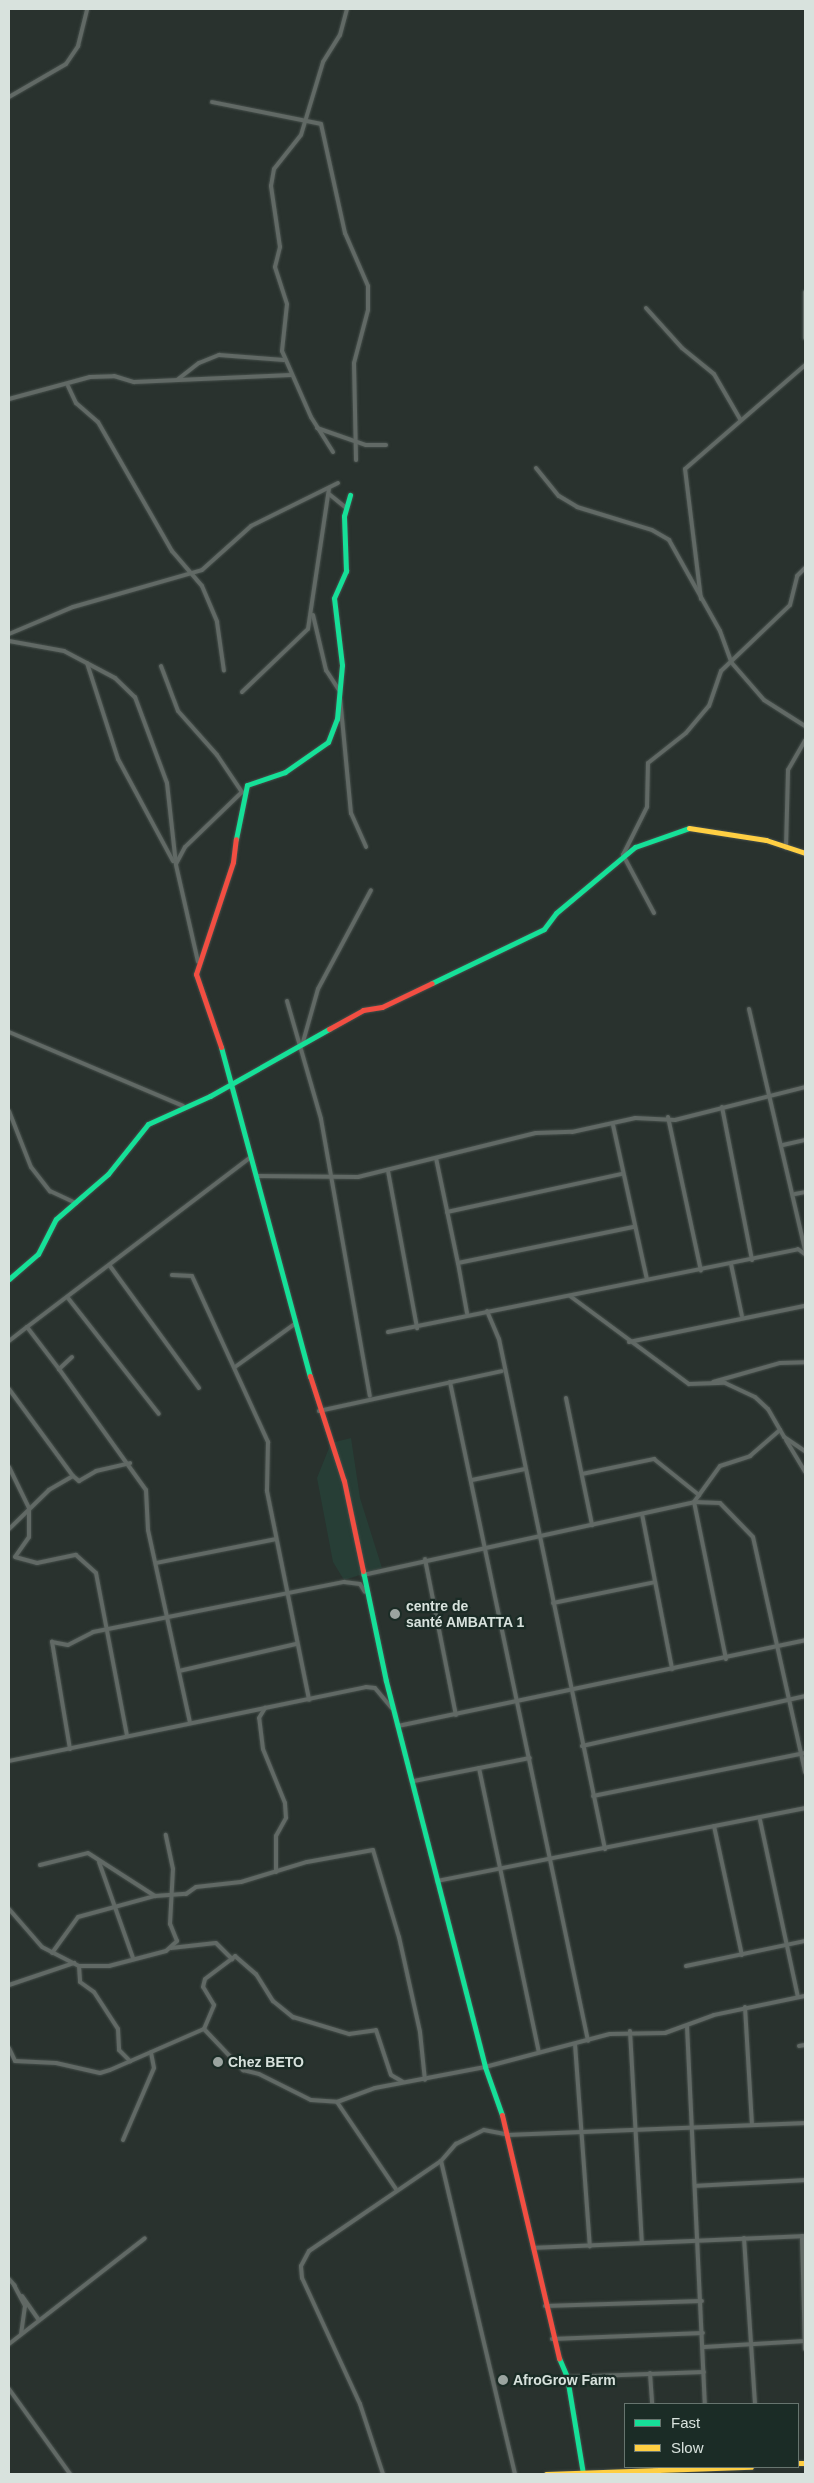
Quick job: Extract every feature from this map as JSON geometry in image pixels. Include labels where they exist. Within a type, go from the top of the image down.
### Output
[{"type":"street","points":[[9,97],[66,64],[78,46],[87,9]]},
{"type":"street","points":[[333,452],[317,428],[284,360],[287,304],[274,266],[280,247],[271,177],[296,143],[347,9]]},
{"type":"street","points":[[212,102],[321,124],[344,233],[368,286],[368,310],[354,363],[354,438],[356,460]]},
{"type":"street","points":[[805,292],[802,321],[805,338]]},
{"type":"street","points":[[646,308],[682,348],[714,374],[740,419]]},
{"type":"street","points":[[177,380],[199,362],[219,355],[284,360]]},
{"type":"street","points":[[702,604],[684,469],[805,365]]},
{"type":"street","points":[[9,399],[68,386],[90,377],[114,376],[134,382],[291,375]]},
{"type":"street","points":[[68,386],[76,403],[98,422],[172,550],[192,573],[211,603],[224,671]]},
{"type":"street","points":[[317,428],[354,438],[366,445],[386,445]]},
{"type":"street","points":[[536,468],[560,496],[577,507],[652,530],[669,540],[702,604],[720,630],[731,662],[764,700],[805,726]]},
{"type":"street","points":[[9,634],[73,607],[192,573],[210,565],[251,526],[329,491],[338,483]]},
{"type":"street","points":[[329,491],[346,508]]},
{"type":"street","points":[[242,692],[300,640],[313,615],[329,491]]},
{"type":"street","points":[[176,865],[185,847],[247,785],[285,772],[328,742],[337,720],[342,665],[334,598],[347,564],[346,508],[350,495]]},
{"type":"street","points":[[9,1279],[38,1254],[56,1219],[108,1174],[148,1124],[303,1044],[362,1010],[382,1007],[544,929],[556,913],[601,879],[623,855],[647,807],[645,776],[651,758],[686,733],[709,706],[721,671],[790,605],[797,576],[805,568]]},
{"type":"street","points":[[313,615],[326,670],[339,690],[351,813],[366,847]]},
{"type":"street","points":[[9,641],[42,645],[87,663],[115,678],[135,697],[150,728],[167,783],[176,865],[198,955],[196,974],[231,1082],[319,1411],[344,1481],[367,1596],[398,1726],[414,1781],[437,1881],[485,2067],[509,2135],[552,2339],[567,2377],[583,2473]]},
{"type":"street","points":[[87,663],[118,759],[176,865]]},
{"type":"street","points":[[161,666],[178,711],[217,754],[242,792],[233,862],[214,909],[196,974]]},
{"type":"street","points":[[786,848],[788,770],[805,741]]},
{"type":"street","points":[[623,855],[664,832],[686,828],[805,853]]},
{"type":"street","points":[[623,855],[654,913]]},
{"type":"street","points":[[303,1044],[318,988],[371,890]]},
{"type":"street","points":[[288,1001],[303,1044],[333,1180],[370,1396]]},
{"type":"street","points":[[749,1009],[772,1095],[795,1194],[805,1252]]},
{"type":"street","points":[[9,1032],[183,1106]]},
{"type":"street","points":[[256,1176],[333,1180],[388,1171],[536,1133],[613,1125],[635,1118],[668,1116],[674,1120],[805,1087]]},
{"type":"street","points":[[722,1107],[752,1260]]},
{"type":"street","points":[[9,1111],[31,1167],[50,1191],[76,1203]]},
{"type":"street","points":[[668,1116],[701,1271]]},
{"type":"street","points":[[613,1125],[622,1174],[647,1280]]},
{"type":"street","points":[[783,1145],[805,1140]]},
{"type":"street","points":[[9,1341],[250,1158]]},
{"type":"street","points":[[436,1158],[467,1313]]},
{"type":"street","points":[[388,1171],[416,1328]]},
{"type":"street","points":[[447,1212],[622,1174]]},
{"type":"street","points":[[795,1194],[805,1192]]},
{"type":"street","points":[[458,1262],[634,1227]]},
{"type":"street","points":[[388,1332],[416,1328],[467,1313],[487,1311],[701,1271],[798,1249],[805,1252]]},
{"type":"street","points":[[732,1264],[742,1316]]},
{"type":"street","points":[[110,1266],[199,1388]]},
{"type":"street","points":[[172,1275],[192,1276],[268,1442],[267,1491],[296,1644],[309,1700]]},
{"type":"street","points":[[570,1296],[676,1377],[689,1384],[725,1383],[755,1397],[780,1430],[805,1472]]},
{"type":"street","points":[[68,1298],[159,1414]]},
{"type":"street","points":[[630,1342],[742,1316],[805,1306]]},
{"type":"street","points":[[487,1311],[499,1339],[502,1371],[540,1536],[570,1691],[605,1849]]},
{"type":"street","points":[[234,1367],[296,1323]]},
{"type":"street","points":[[27,1327],[130,1463],[146,1490],[156,1563],[190,1722]]},
{"type":"street","points":[[59,1370],[72,1357]]},
{"type":"street","points":[[704,1384],[780,1363],[805,1362]]},
{"type":"street","points":[[319,1411],[370,1396],[502,1371]]},
{"type":"street","points":[[450,1382],[588,2041]]},
{"type":"street","points":[[9,1389],[79,1482],[96,1471],[130,1463]]},
{"type":"street","points":[[566,1398],[592,1525]]},
{"type":"street","points":[[726,1659],[694,1502],[720,1466],[750,1456],[780,1430]]},
{"type":"street","points":[[784,1437],[805,1451]]},
{"type":"street","points":[[582,1474],[654,1459],[699,1495]]},
{"type":"street","points":[[9,1467],[29,1508],[30,1536],[15,1557]]},
{"type":"street","points":[[472,1480],[525,1469]]},
{"type":"street","points":[[9,1529],[29,1508],[74,1476]]},
{"type":"street","points":[[363,1575],[425,1559],[694,1502],[720,1503],[753,1537],[803,1753],[805,1772]]},
{"type":"street","points":[[642,1514],[672,1669]]},
{"type":"street","points":[[156,1563],[276,1539]]},
{"type":"street","points":[[9,1554],[37,1563],[76,1555],[84,1558],[96,1573],[127,1736]]},
{"type":"street","points":[[425,1559],[456,1715]]},
{"type":"street","points":[[553,1603],[655,1582]]},
{"type":"street","points":[[70,1749],[52,1642],[68,1645],[75,1638],[106,1631],[286,1594],[351,1583],[360,1584],[367,1596]]},
{"type":"street","points":[[398,1726],[726,1659],[805,1640]]},
{"type":"street","points":[[179,1671],[296,1644]]},
{"type":"street","points":[[9,1761],[366,1687],[374,1688],[394,1710]]},
{"type":"street","points":[[582,1746],[805,1696]]},
{"type":"street","points":[[265,1708],[259,1718],[263,1749],[285,1803],[286,1818],[276,1836],[276,1872]]},
{"type":"street","points":[[593,1796],[803,1753]]},
{"type":"street","points":[[414,1781],[530,1758]]},
{"type":"street","points":[[479,1768],[539,2052]]},
{"type":"street","points":[[437,1881],[502,1871],[714,1826],[760,1820],[805,1808]]},
{"type":"street","points":[[760,1820],[798,1997]]},
{"type":"street","points":[[714,1826],[742,1955]]},
{"type":"street","points":[[166,1835],[172,1894],[170,1924],[177,1941],[170,1948]]},
{"type":"street","points":[[52,1953],[78,1917],[155,1896],[276,1872],[306,1862],[373,1850],[399,1937],[420,2032],[425,2080]]},
{"type":"street","points":[[40,1865],[88,1853],[99,1862],[155,1896]]},
{"type":"street","points":[[99,1862],[133,1958]]},
{"type":"street","points":[[9,1909],[52,1953],[79,1966],[108,1966],[170,1948],[216,1943],[232,1959]]},
{"type":"street","points":[[686,1966],[805,1941]]},
{"type":"street","points":[[9,2048],[15,2061],[56,2063],[100,2073],[130,2062],[204,2029],[214,2004],[203,1987],[206,1979],[236,1956],[256,1974],[273,2001],[293,2017],[349,2034],[376,2030],[391,2075],[403,2082]]},
{"type":"street","points":[[9,1985],[74,1963]]},
{"type":"street","points":[[79,1966],[80,1982],[94,1992],[118,2029],[120,2050],[130,2062]]},
{"type":"street","points":[[204,2029],[243,2070],[259,2074],[311,2100],[337,2102],[403,2082],[425,2080],[485,2067],[539,2052],[630,2031],[665,2033],[745,2007],[805,1996]]},
{"type":"street","points":[[745,2007],[752,2125]]},
{"type":"street","points":[[686,2026],[691,2129],[700,2241],[705,2403]]},
{"type":"street","points":[[630,2031],[642,2243]]},
{"type":"street","points":[[576,2044],[590,2246]]},
{"type":"street","points":[[799,2046],[805,2045]]},
{"type":"street","points":[[124,2140],[154,2068],[151,2052]]},
{"type":"street","points":[[337,2102],[396,2189]]},
{"type":"street","points":[[383,2474],[360,2404],[301,2266],[309,2251],[396,2189],[441,2161],[456,2144],[484,2130],[509,2135],[805,2123]]},
{"type":"street","points":[[441,2161],[516,2474]]},
{"type":"street","points":[[695,2186],[805,2180]]},
{"type":"street","points":[[534,2248],[804,2236],[805,2349]]},
{"type":"street","points":[[9,2344],[145,2238]]},
{"type":"street","points":[[744,2238],[755,2403]]},
{"type":"street","points":[[9,2279],[39,2320]]},
{"type":"street","points":[[14,2285],[25,2306],[21,2335]]},
{"type":"street","points":[[545,2306],[702,2301]]},
{"type":"street","points":[[552,2339],[703,2333]]},
{"type":"street","points":[[704,2347],[805,2341]]},
{"type":"street","points":[[567,2377],[704,2372]]},
{"type":"street","points":[[650,2373],[652,2403]]},
{"type":"street","points":[[9,2388],[70,2474]]},
{"type":"street","points":[[546,2474],[737,2468]]},
{"type":"shaded area","points":[[351,1438],[360,1498],[382,1568],[344,1580],[333,1562],[317,1478],[331,1443]]},
{"type":"traffic: fast","points":[[236,839],[247,785],[285,772],[328,742],[337,719],[342,665],[334,598],[346,571],[344,516],[350,495]]},
{"type":"traffic: fast","points":[[432,983],[544,929],[556,913],[635,847],[689,828]]},
{"type":"traffic: fast","points":[[9,1279],[38,1254],[56,1219],[108,1174],[148,1124],[210,1096],[329,1029]]},
{"type":"traffic: fast","points":[[221,1047],[310,1376]]},
{"type":"traffic: fast","points":[[363,1571],[386,1681],[485,2067],[502,2115]]},
{"type":"traffic: fast","points":[[559,2358],[567,2377],[583,2474]]},
{"type":"traffic: slow","points":[[689,828],[766,840],[805,853]]},
{"type":"traffic: slow","points":[[799,2463],[805,2463]]},
{"type":"traffic: slow","points":[[546,2474],[722,2468]]},
{"type":"traffic: jam","points":[[221,1047],[196,974],[233,862],[236,839]]},
{"type":"traffic: jam","points":[[329,1029],[363,1010],[382,1007],[432,983]]},
{"type":"traffic: jam","points":[[310,1376],[344,1481],[363,1571]]},
{"type":"traffic: jam","points":[[502,2115],[559,2358]]},
{"type":"place","name":"centre de santé AMBATTA 1","points":[[395,1614]]},
{"type":"place","name":"Chez BETO","points":[[218,2062]]},
{"type":"place","name":"AfroGrow Farm","points":[[503,2380]]}]
